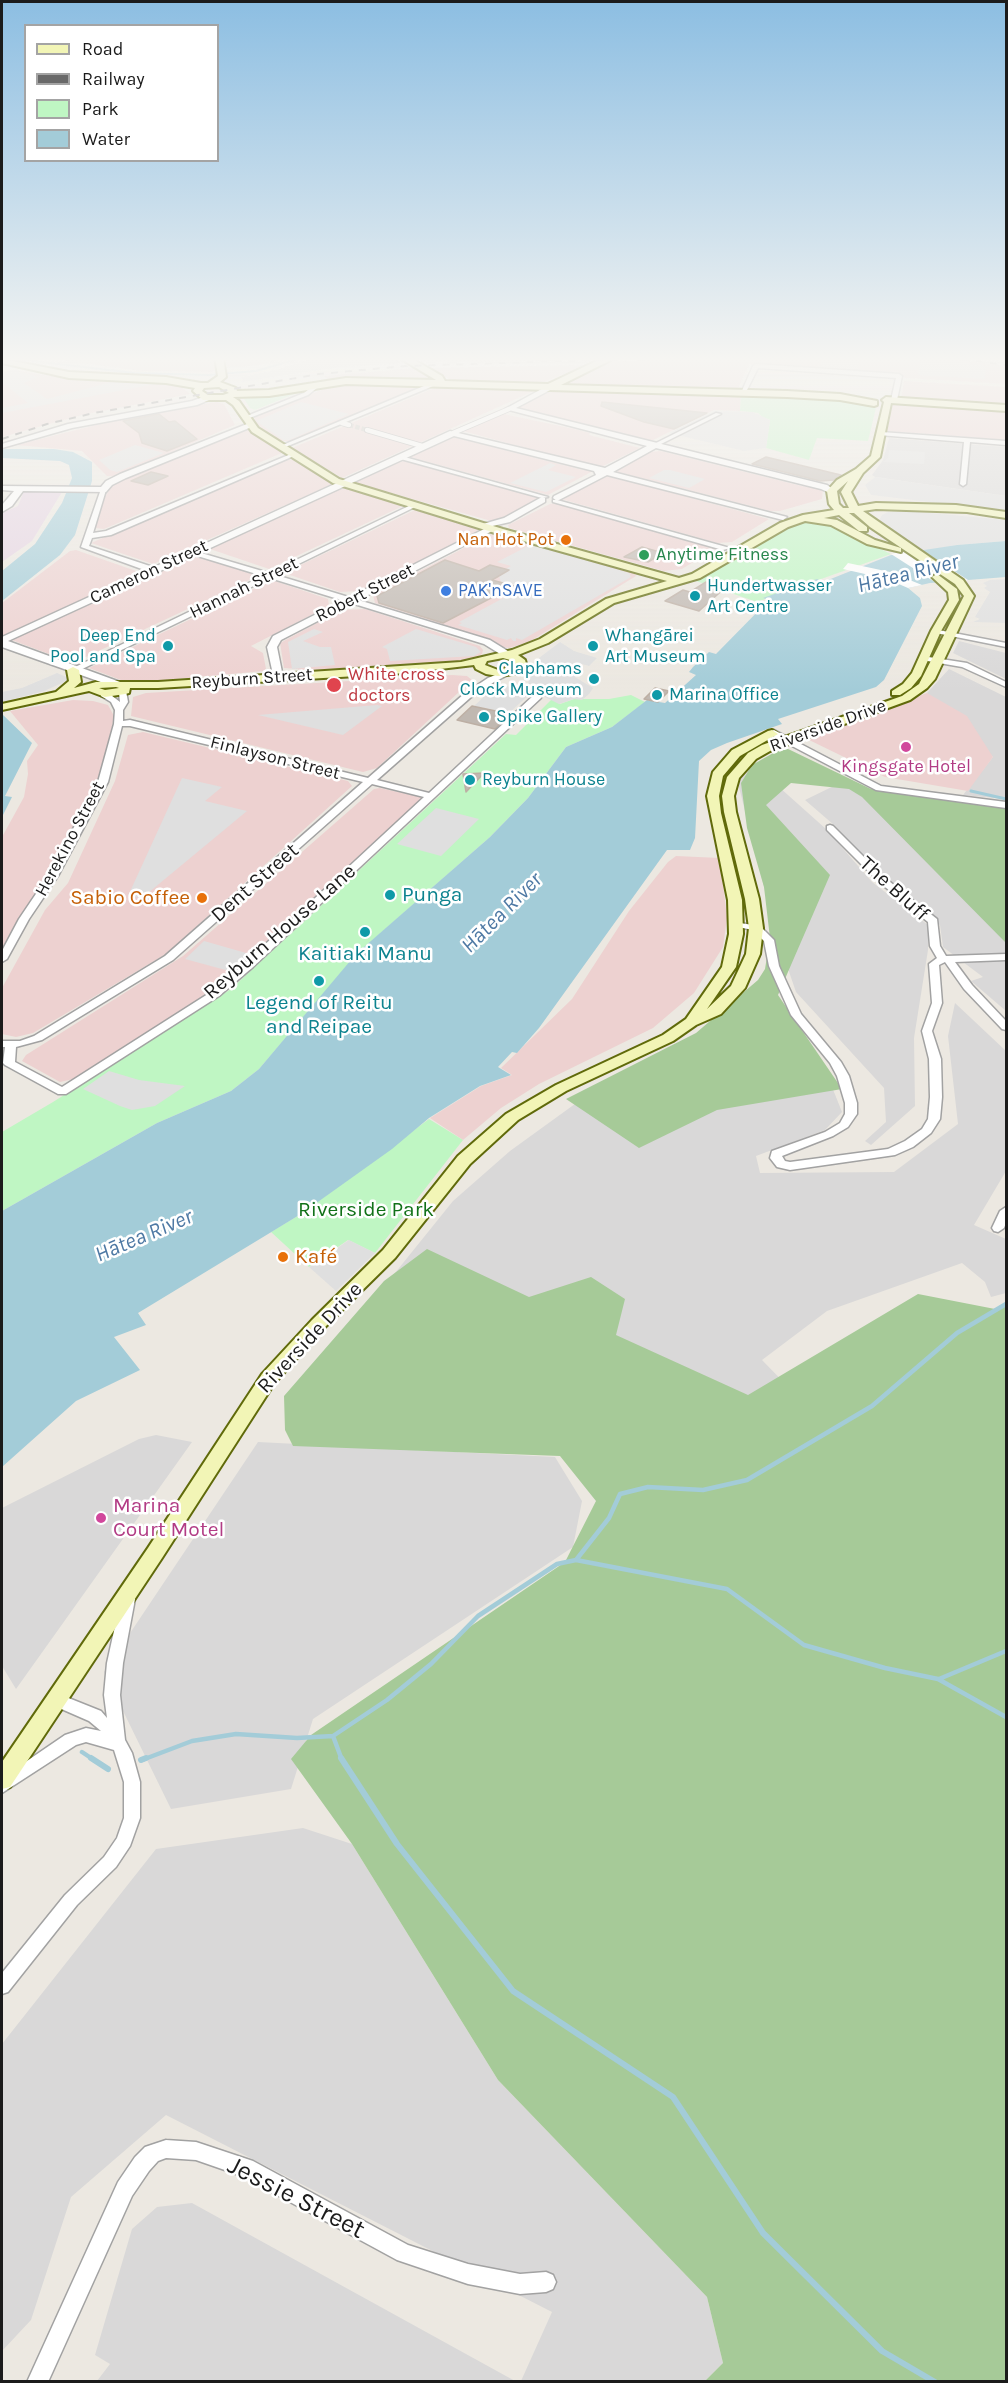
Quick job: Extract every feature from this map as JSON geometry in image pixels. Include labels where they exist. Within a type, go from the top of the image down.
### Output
[{"type":"main road","points":[[316,468],[342,483],[681,581]]},
{"type":"main road","points":[[610,601],[701,573],[835,497],[862,468]]},
{"type":"main road","points":[[852,505],[846,492],[859,471]]},
{"type":"main road","points":[[622,591],[686,570],[787,513],[807,509],[835,497]]},
{"type":"main road","points":[[835,497],[857,526],[953,583]]},
{"type":"main road","points":[[822,502],[835,497],[852,505],[874,525],[953,583]]},
{"type":"main road","points":[[852,505],[965,510],[1006,515]]},
{"type":"main road","points":[[874,525],[876,515],[889,511],[965,510]]},
{"type":"main road","points":[[797,520],[829,520],[871,542],[898,551]]},
{"type":"main road","points":[[490,527],[506,524],[518,535]]},
{"type":"main road","points":[[492,662],[544,640],[610,601],[638,577],[636,568]]},
{"type":"main road","name":"Riverside Drive","points":[[691,1022],[729,967],[736,924],[735,900],[715,813],[715,786],[723,766],[736,753],[894,694],[911,682],[954,600],[953,583]]},
{"type":"main road","name":"Riverside Drive","points":[[2,1780],[268,1379],[318,1324],[389,1254],[464,1160],[481,1142],[512,1117],[561,1088],[668,1038],[691,1022],[716,1011],[738,988],[753,954],[756,928],[752,899],[730,812],[730,787],[740,769],[752,756],[779,736],[906,698],[923,687],[969,596],[953,583]]},
{"type":"main road","points":[[492,662],[510,672],[518,669],[544,640]]},
{"type":"main road","points":[[492,662],[518,659],[522,665]]},
{"type":"main road","name":"Reyburn Street","points":[[121,688],[492,662]]},
{"type":"main road","points":[[29,701],[71,687],[75,682],[73,670]]},
{"type":"main road","points":[[2,706],[65,694],[121,688]]},
{"type":"street","points":[[140,468],[110,483],[103,490],[85,547],[153,570]]},
{"type":"street","points":[[87,536],[108,533],[262,468]]},
{"type":"street","name":"Cameron Street","points":[[9,636],[374,468]]},
{"type":"street","points":[[439,468],[726,548]]},
{"type":"street","points":[[588,468],[787,513]]},
{"type":"street","points":[[506,524],[532,507],[610,468]]},
{"type":"street","points":[[742,468],[824,487],[835,497]]},
{"type":"street","points":[[963,484],[964,468]]},
{"type":"street","points":[[2,488],[103,490]]},
{"type":"street","points":[[2,509],[12,501],[21,488]]},
{"type":"street","name":"Hannah Street","points":[[73,670],[415,505]]},
{"type":"street","name":"Robert Street","points":[[278,677],[272,647],[274,640],[490,527]]},
{"type":"street","points":[[194,552],[491,644],[492,662],[477,688]]},
{"type":"street","points":[[936,631],[1006,645]]},
{"type":"street","name":"Reyburn Street","points":[[9,636],[3,640],[4,644],[121,688]]},
{"type":"street","points":[[479,640],[492,662]]},
{"type":"street","points":[[925,657],[969,666],[1006,685]]},
{"type":"street","name":"Reyburn Street","points":[[73,670],[98,690]]},
{"type":"street","name":"Dent Street","points":[[6,1045],[38,1038],[169,958],[477,688],[510,672]]},
{"type":"street","name":"Herekino Street","points":[[2,959],[24,919],[53,876],[103,782],[118,724],[119,710],[124,702],[121,688]]},
{"type":"street","points":[[98,690],[116,701],[119,710]]},
{"type":"street","name":"Reyburn House Lane","points":[[6,1045],[9,1063],[62,1092],[229,984],[538,696]]},
{"type":"street","name":"Finlayson Street","points":[[118,724],[130,723],[431,796]]},
{"type":"street","points":[[779,736],[879,788],[1006,806]]},
{"type":"street","name":"The Bluff","points":[[830,828],[882,880],[933,921],[935,946],[968,987],[1006,1027]]},
{"type":"street","points":[[736,924],[756,928],[769,940],[774,966],[796,1015],[835,1062],[843,1076],[851,1102],[851,1114],[844,1125],[829,1134],[776,1154],[781,1164],[790,1166],[891,1152],[909,1144],[927,1131],[934,1119],[937,1076],[927,1031],[937,1003],[934,964],[946,960],[1006,957]]},
{"type":"street","points":[[998,1228],[1006,1211]]},
{"type":"street","points":[[120,1746],[114,1723],[112,1695],[115,1663],[130,1589]]},
{"type":"street","points":[[2,1986],[71,1900],[110,1862],[124,1841],[132,1818],[132,1782],[124,1752],[111,1731],[95,1716],[56,1699]]},
{"type":"street","points":[[2,1786],[71,1740],[86,1735],[95,1736],[120,1746]]},
{"type":"street","name":"Jessie Street","points":[[37,2382],[124,2189],[141,2164],[152,2154],[165,2149],[196,2151],[246,2168],[404,2253],[468,2274],[520,2284],[546,2282]]},
{"type":"shaded area","points":[[99,468],[133,468],[115,476],[107,476]]},
{"type":"shaded area","points":[[108,468],[126,468],[117,472]]},
{"type":"shaded area","points":[[148,468],[246,468],[104,529],[95,528],[103,500],[114,482]]},
{"type":"shaded area","points":[[265,468],[307,468],[333,484],[153,564],[91,543]]},
{"type":"shaded area","points":[[326,468],[364,468],[342,478]]},
{"type":"shaded area","points":[[382,468],[433,468],[542,499],[495,522],[352,482]]},
{"type":"shaded area","points":[[451,468],[595,470],[548,495]]},
{"type":"shaded area","points":[[540,468],[551,468],[548,470],[576,477],[546,492],[510,483]]},
{"type":"shaded area","points":[[730,468],[819,488],[823,490],[822,499],[780,511],[770,511],[618,472],[617,469]]},
{"type":"shaded area","points":[[877,468],[1006,468],[1006,496],[875,477],[872,475]]},
{"type":"shaded area","points":[[664,470],[705,479],[689,488],[649,478]]},
{"type":"shaded area","points":[[607,475],[769,519],[732,542],[717,543],[561,499]]},
{"type":"shaded area","points":[[875,477],[1006,496],[1006,511],[871,495],[865,485]]},
{"type":"shaded area","points":[[341,487],[405,505],[269,569],[207,548]]},
{"type":"shaded area","points":[[24,491],[62,492],[32,541],[2,562],[2,513],[18,506]]},
{"type":"shaded area","points":[[555,503],[716,548],[682,569],[664,571],[509,528],[508,525]]},
{"type":"shaded area","points":[[419,508],[486,528],[360,591],[340,592],[284,573]]},
{"type":"shaded area","points":[[908,511],[1006,520],[1006,541],[957,545],[924,551],[878,522],[882,515],[888,512]]},
{"type":"shaded area","points":[[493,533],[501,533],[634,572],[636,576],[529,642],[509,648],[501,647],[488,639],[375,603],[373,595]]},
{"type":"shaded area","points":[[532,544],[629,573],[631,577],[522,640],[516,638],[516,641],[513,641],[511,638],[507,640],[458,625],[462,623],[459,622],[520,589],[501,582],[499,576],[508,571],[506,569],[511,566],[497,562]]},
{"type":"shaded area","points":[[76,550],[139,572],[2,638],[2,603],[70,551]]},
{"type":"shaded area","points":[[197,555],[260,575],[73,663],[9,639]]},
{"type":"shaded area","points":[[1006,579],[1006,623],[973,622],[980,619],[975,617],[990,592],[984,588],[987,586],[983,583]]},
{"type":"shaded area","points":[[272,580],[328,599],[329,606],[251,646],[263,653],[266,669],[263,671],[145,682],[121,680],[89,668]]},
{"type":"shaded area","points":[[365,609],[480,646],[483,650],[482,654],[468,662],[449,664],[300,673],[298,669],[284,668],[280,643],[341,610]]},
{"type":"shaded area","points":[[314,629],[323,632],[303,641],[320,647],[331,647],[335,665],[292,669],[288,642]]},
{"type":"shaded area","points":[[416,629],[476,647],[481,652],[474,656],[390,661],[387,649],[382,647]]},
{"type":"shaded area","points":[[959,641],[1006,653],[1006,679],[953,653]]},
{"type":"shaded area","points":[[560,642],[574,651],[597,658],[589,666],[582,664],[577,668],[575,677],[593,688],[582,700],[574,699],[559,704],[527,688],[531,672],[539,658]]},
{"type":"shaded area","points":[[949,669],[1006,697],[1006,799],[963,795],[993,757],[927,693]]},
{"type":"shaded area","points":[[57,673],[71,679],[44,691],[2,702],[2,692],[22,688]]},
{"type":"shaded area","points":[[467,676],[472,680],[377,768],[363,772],[131,716],[133,697],[146,693]]},
{"type":"shaded area","points":[[498,684],[532,692],[509,713],[474,706]]},
{"type":"shaded area","name":"Kingsgate Hotel","points":[[927,693],[967,716],[993,757],[968,791],[885,777],[805,738]]},
{"type":"shaded area","points":[[73,700],[93,701],[108,705],[114,716],[107,752],[91,800],[2,956],[2,837],[24,797],[28,774],[27,761],[38,745],[10,711]]},
{"type":"shaded area","points":[[377,705],[382,706],[343,735],[258,715]]},
{"type":"shaded area","points":[[143,732],[348,781],[352,786],[166,954],[33,1033],[16,1037],[2,1034],[2,988],[45,910],[68,883],[115,781],[128,735]]},
{"type":"shaded area","points":[[751,762],[826,829],[872,882],[928,925],[928,950],[914,1038],[915,1106],[871,1145],[865,1141],[886,1122],[884,1088],[796,992],[775,931],[737,779]]},
{"type":"shaded area","points":[[182,778],[222,787],[205,801],[247,811],[142,898],[128,896]]},
{"type":"shaded area","points":[[844,781],[873,794],[1006,816],[1006,1011],[971,981],[983,977],[943,947],[940,925],[879,874],[834,825],[805,800]]},
{"type":"shaded area","points":[[380,788],[425,798],[236,976],[78,1078],[60,1082],[22,1061],[26,1055],[183,956],[374,789]]},
{"type":"shaded area","points":[[436,808],[479,819],[441,856],[397,844]]},
{"type":"shaded area","points":[[676,856],[720,858],[727,918],[723,947],[694,993],[653,1028],[539,1084],[501,1108],[463,1140],[430,1118],[481,1086],[512,1075],[501,1068],[572,999],[629,911],[668,862]]},
{"type":"shaded area","points":[[204,941],[253,955],[233,972],[185,959]]},
{"type":"shaded area","points":[[955,1003],[1006,1051],[1006,1171],[974,1225],[1006,1239],[1006,1293],[991,1297],[985,1282],[962,1263],[827,1311],[762,1360],[801,1400],[312,1376],[453,1201],[510,1151],[597,1088],[828,1077],[842,1112],[825,1130],[756,1156],[760,1173],[894,1172],[958,1124],[948,1036]]},
{"type":"shaded area","points":[[109,1071],[139,1080],[185,1086],[155,1106],[132,1110],[83,1089]]},
{"type":"shaded area","points":[[349,1240],[375,1253],[336,1291],[309,1267]]},
{"type":"shaded area","points":[[156,1435],[192,1442],[16,1689],[2,1666],[2,1508],[139,1439]]},
{"type":"shaded area","points":[[258,1442],[555,1457],[582,1501],[573,1547],[313,1719],[291,1789],[171,1809],[104,1672]]},
{"type":"shaded area","points":[[303,1828],[352,1844],[498,2080],[707,2297],[723,2363],[705,2381],[521,2381],[552,2312],[166,2115],[71,2197],[31,2320],[2,2351],[2,2044],[156,1849]]},
{"type":"shaded area","points":[[192,2203],[515,2381],[97,2381],[110,2364],[95,2355],[132,2229],[157,2207]]},
{"type":"green space","points":[[805,521],[825,522],[891,554],[757,602],[696,581],[790,526]]},
{"type":"green space","points":[[631,695],[645,702],[612,727],[566,747],[528,798],[490,837],[359,952],[259,1069],[231,1091],[157,1123],[2,1211],[2,1132],[231,989],[506,734],[516,735],[552,699],[560,704],[574,699],[609,699]]},
{"type":"green space","points":[[784,747],[871,789],[1006,807],[1006,943],[862,797],[849,789],[791,783],[766,805],[830,875],[778,995],[842,1089],[717,1110],[639,1148],[566,1099],[696,1033],[758,980],[765,969],[770,938],[764,887],[747,828],[741,783],[752,765]]},
{"type":"green space","name":"Riverside Park","points":[[429,1119],[463,1140],[375,1253],[348,1240],[309,1267],[271,1232],[301,1214]]},
{"type":"green space","points":[[427,1249],[529,1297],[591,1277],[625,1299],[616,1335],[748,1395],[918,1294],[995,1309],[1006,1304],[1006,2381],[705,2381],[723,2363],[707,2297],[498,2080],[352,1844],[291,1759],[311,1735],[565,1562],[596,1501],[560,1456],[293,1446],[285,1430],[284,1396],[384,1281]]},
{"type":"water","points":[[70,468],[92,468],[92,481],[75,535],[60,555],[2,601],[2,571],[35,544],[62,503],[72,478]]},
{"type":"water","name":"Hātea River","points":[[1006,541],[1006,577],[930,583],[908,588],[920,598],[922,606],[884,680],[876,687],[778,719],[782,724],[711,750],[699,761],[695,838],[690,850],[667,850],[539,1028],[517,1053],[512,1052],[498,1067],[511,1075],[480,1086],[429,1118],[392,1149],[301,1214],[138,1313],[146,1325],[114,1337],[140,1370],[76,1401],[2,1467],[2,1211],[157,1123],[231,1091],[259,1069],[356,954],[490,837],[528,798],[566,747],[612,727],[647,700],[665,703],[696,675],[689,672],[693,667],[709,652],[716,654],[769,600],[763,598],[817,579],[823,582],[891,555],[957,545]]},
{"type":"water","points":[[2,714],[32,743],[5,796],[12,797],[2,817]]},
{"type":"pier","points":[[919,548],[968,580],[941,586],[891,554]]},
{"type":"pier","points":[[848,563],[890,572],[922,585],[908,588],[887,579],[843,569]]},
{"type":"building","points":[[769,468],[813,468],[841,475],[834,480],[820,481]]},
{"type":"building","points":[[151,472],[168,476],[148,485],[131,481]]},
{"type":"building","name":"Anytime Fitness","points":[[642,547],[663,553],[648,562],[624,557]]},
{"type":"building","name":"PAK'nSAVE","points":[[445,560],[479,571],[490,565],[509,570],[492,580],[514,586],[443,623],[379,603],[377,596]]},
{"type":"building","name":"Hundertwasser Art Centre","points":[[706,582],[726,587],[699,611],[665,601],[683,590],[690,592]]},
{"type":"building","name":"Marina Office","points":[[655,688],[669,691],[658,702],[644,699]]},
{"type":"building","name":"Spike Gallery","points":[[472,706],[510,714],[495,729],[457,720]]},
{"type":"building","name":"Reyburn House","points":[[484,773],[466,792],[463,774]]},
{"type":"waterway","points":[[971,791],[1006,799]]},
{"type":"waterway","points":[[576,1560],[609,1518],[620,1494],[648,1487],[703,1490],[747,1480],[872,1406],[957,1333],[1006,1304]]},
{"type":"waterway","points":[[333,1736],[387,1700],[431,1664],[478,1616],[557,1564],[576,1560]]},
{"type":"waterway","points":[[576,1560],[727,1589],[804,1645],[885,1668],[938,1679],[1006,1717]]},
{"type":"waterway","points":[[939,1679],[1006,1651]]},
{"type":"waterway","points":[[142,1760],[192,1741],[236,1734],[297,1738],[333,1736]]},
{"type":"waterway","points":[[333,1736],[342,1759]]},
{"type":"waterway","points":[[82,1752],[91,1758]]},
{"type":"waterway","points":[[91,1758],[108,1769]]},
{"type":"waterway","points":[[141,1760],[146,1758]]},
{"type":"waterway","points":[[342,1759],[397,1844],[513,1991],[673,2097],[763,2233],[882,2351],[935,2382]]},
{"type":"place","name":"Nan Hot Pot","points":[[566,540]]},
{"type":"place","name":"Anytime Fitness","points":[[644,555]]},
{"type":"place","name":"PAK'nSAVE","points":[[446,591]]},
{"type":"place","name":"Hundertwasser Art Centre","points":[[695,596]]},
{"type":"place","name":"Deep End Pool and Spa","points":[[168,646]]},
{"type":"place","name":"Whangārei Art Museum","points":[[593,646]]},
{"type":"place","name":"Claphams Clock Museum","points":[[594,679]]},
{"type":"place","name":"White cross doctors","points":[[334,685]]},
{"type":"place","name":"Marina Office","points":[[657,695]]},
{"type":"place","name":"Spike Gallery","points":[[484,717]]},
{"type":"place","name":"Kingsgate Hotel","points":[[906,747]]},
{"type":"place","name":"Reyburn House","points":[[470,780]]},
{"type":"place","name":"Punga","points":[[390,895]]},
{"type":"place","name":"Sabio Coffee","points":[[202,898]]},
{"type":"place","name":"Kaitiaki Manu","points":[[365,932]]},
{"type":"place","name":"Legend of Reitu and Reipae","points":[[319,981]]},
{"type":"place","name":"Kafé","points":[[283,1257]]},
{"type":"place","name":"Marina Court Motel","points":[[101,1518]]}]
